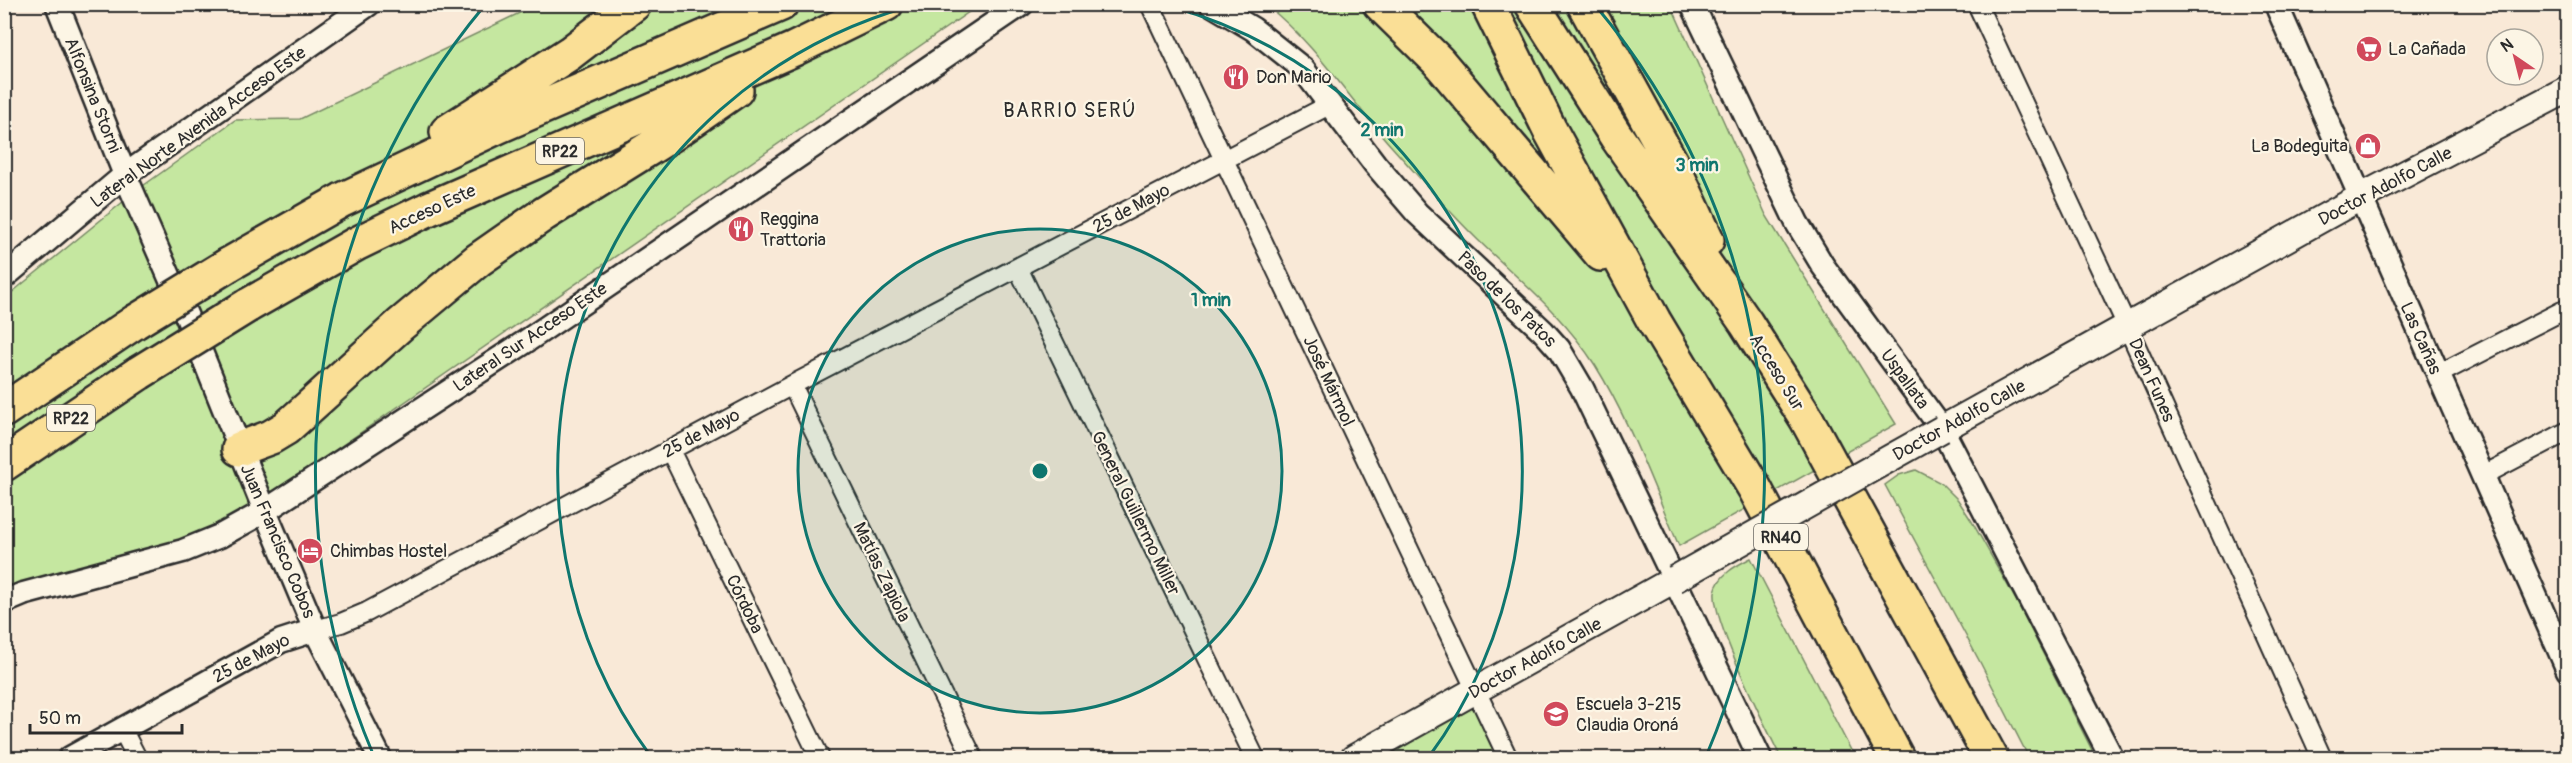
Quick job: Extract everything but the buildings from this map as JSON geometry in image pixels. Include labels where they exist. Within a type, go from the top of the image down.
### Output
[{"type":"highway","points":[[342,200],[570,53],[634,4]]},
{"type":"highway","name":"RP22","points":[[4,410],[135,322],[228,265],[342,200],[499,126],[781,4]]},
{"type":"highway","points":[[1380,4],[1445,70],[1579,226],[1654,321]]},
{"type":"highway","name":"RN40","points":[[1488,4],[1550,130],[1654,321],[1755,489],[1898,759]]},
{"type":"highway","name":"Acceso Sur","points":[[1532,4],[1616,136],[1746,323],[1806,418],[1991,759]]},
{"type":"highway","points":[[1584,4],[1672,164],[1746,323]]},
{"type":"highway","name":"Acceso Este","points":[[4,464],[139,372],[247,306],[356,244],[428,209],[794,49],[885,6]]},
{"type":"highway","points":[[239,449],[271,437],[286,428],[400,325],[478,260],[544,214],[674,133],[794,49]]},
{"type":"main road","name":"Doctor Adolfo Calle","points":[[1354,759],[2359,198],[2568,90]]},
{"type":"street","name":"Alfonsina Storni","points":[[57,4],[125,175],[187,317]]},
{"type":"street","name":"Lateral Norte Avenida Acceso Este","points":[[4,277],[125,175],[369,4]]},
{"type":"street","name":"Lateral Sur Acceso Este","points":[[4,602],[23,594],[183,551],[220,536],[264,512],[525,342],[1022,4]]},
{"type":"street","name":"José Mármol","points":[[1150,4],[1508,759]]},
{"type":"street","name":"Paso de los Patos","points":[[1211,4],[1253,29],[1302,68],[1375,164],[1417,213],[1543,331],[1558,349],[1582,388],[1760,759]]},
{"type":"street","name":"Uspallata","points":[[1692,4],[1797,224],[1823,266],[1942,429],[2112,759]]},
{"type":"street","name":"Dean Funes","points":[[1977,4],[2128,328],[2322,759]]},
{"type":"street","name":"Las Cañas","points":[[2276,4],[2359,198],[2568,670]]},
{"type":"street","name":"25 de Mayo","points":[[70,759],[281,640],[341,623],[367,612],[792,385],[1331,104]]},
{"type":"street","name":"General Guillermo Miller","points":[[1018,268],[1255,759]]},
{"type":"street","points":[[2438,375],[2568,308]]},
{"type":"street","name":"Juan Francisco Cobos","points":[[187,317],[264,512],[315,630],[380,759]]},
{"type":"street","name":"Matías Zapiola","points":[[792,385],[973,759]]},
{"type":"street","points":[[2482,477],[2568,431]]},
{"type":"street","name":"Córdoba","points":[[670,450],[820,759]]},
{"type":"street","points":[[122,729],[138,759]]},
{"type":"green space","points":[[536,5],[979,5],[266,498],[177,545],[5,592],[5,298],[140,188],[235,120],[300,119]]},
{"type":"green space","points":[[1266,5],[1671,5],[1766,215],[1896,424],[1679,546],[1619,408],[1583,347],[1555,314],[1445,206],[1376,129],[1301,37]]},
{"type":"green space","points":[[1916,470],[1941,483],[1958,500],[1971,520],[2017,602],[2096,758],[2029,758],[1885,485],[1899,475]]},
{"type":"green space","points":[[1751,558],[1855,758],[1781,758],[1741,674],[1716,606],[1715,592],[1720,580],[1734,567]]},
{"type":"green space","points":[[1474,694],[1505,758],[1359,758]]},
{"type":"place","name":"La Cañada","points":[[2369,49]]},
{"type":"place","name":"Don Mario","points":[[1236,77]]},
{"type":"place","name":"La Bodeguita","points":[[2368,146]]},
{"type":"place","name":"Reggina Trattoria","points":[[741,229]]},
{"type":"place","name":"Chimbas Hostel","points":[[310,551]]},
{"type":"place","name":"Escuela 3-215 Claudia Oroná","points":[[1556,714]]},
{"type":"district","name":"BARRIO SERÚ","points":[[1070,110]]}]
